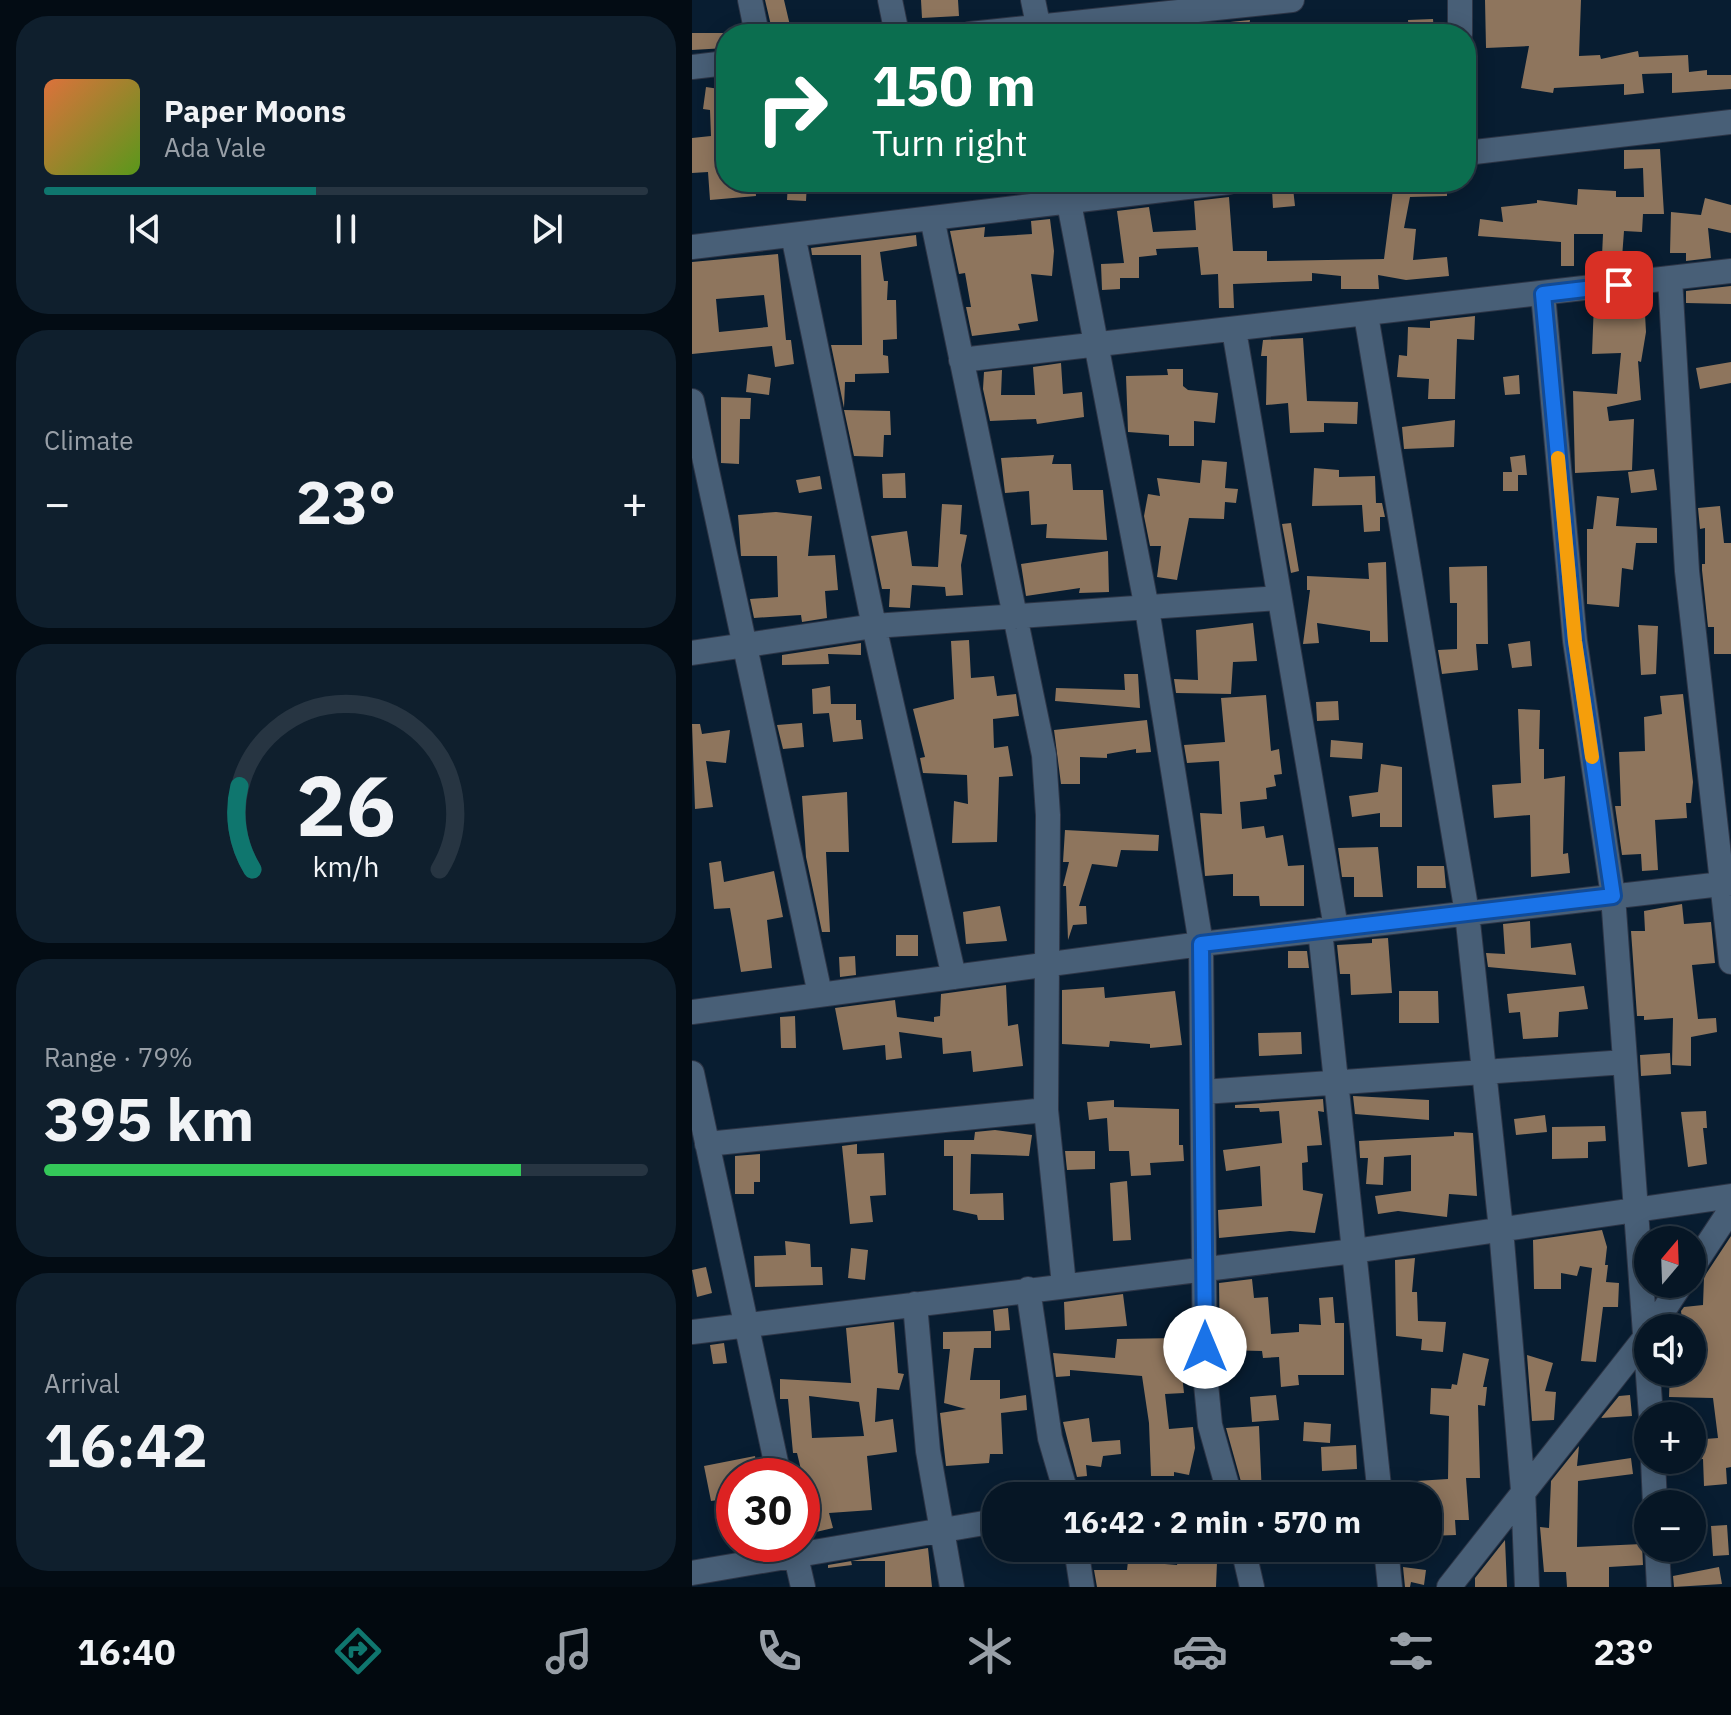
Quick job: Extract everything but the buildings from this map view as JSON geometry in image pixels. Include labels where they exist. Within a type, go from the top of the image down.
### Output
[{"type":"street","points":[[750,0],[755,24]]},
{"type":"street","points":[[890,0],[895,24]]},
{"type":"street","points":[[1033,0],[1038,24]]},
{"type":"street","points":[[1087,24],[1292,0]]},
{"type":"street","points":[[1460,0],[1460,24]]},
{"type":"street","points":[[692,67],[716,64]]},
{"type":"street","points":[[1476,152],[1731,122]]},
{"type":"street","points":[[692,247],[932,218],[1067,192],[1147,609],[1201,944],[1205,1374],[1210,1425],[1226,1482]]},
{"type":"street","points":[[932,218],[1044,755],[1048,964],[1046,1110],[1064,1285]]},
{"type":"street","points":[[793,235],[874,626],[954,977]]},
{"type":"street","points":[[961,360],[1731,271]]},
{"type":"street","points":[[1670,278],[1687,571],[1727,883],[1731,962]]},
{"type":"street","points":[[1543,294],[1575,641],[1613,896],[1635,1210],[1646,1314]]},
{"type":"street","points":[[1366,315],[1467,913],[1501,1229],[1523,1490],[1527,1587]]},
{"type":"street","points":[[1234,330],[1279,598],[1328,929],[1338,1083],[1379,1482]]},
{"type":"street","points":[[692,401],[820,994]]},
{"type":"street","points":[[692,653],[874,626],[1279,598]]},
{"type":"street","points":[[692,1012],[1201,944],[1727,883]]},
{"type":"street","points":[[1203,1092],[1625,1062]]},
{"type":"street","points":[[692,1073],[775,1458]]},
{"type":"street","points":[[707,1144],[1046,1110]]},
{"type":"street","points":[[692,1332],[1354,1251],[1731,1196]]},
{"type":"street","points":[[1706,1247],[1731,1209]]},
{"type":"street","points":[[1028,1289],[1050,1438],[1063,1482]]},
{"type":"street","points":[[915,1304],[928,1451],[952,1587]]},
{"type":"street","points":[[1449,1587],[1634,1351]]},
{"type":"street","points":[[820,1545],[982,1523]]},
{"type":"street","points":[[692,1573],[739,1562]]},
{"type":"street","points":[[797,1562],[803,1587]]},
{"type":"street","points":[[1078,1562],[1082,1587]]},
{"type":"street","points":[[1246,1562],[1252,1587]]},
{"type":"street","points":[[1387,1562],[1390,1587]]},
{"type":"street","points":[[1658,1562],[1659,1587]]},
{"type":"slow traffic","points":[[1558,458],[1575,641],[1592,757]]},
{"type":"route","points":[[1205,1347],[1201,944],[1613,896],[1575,641],[1543,294],[1619,285]]}]
